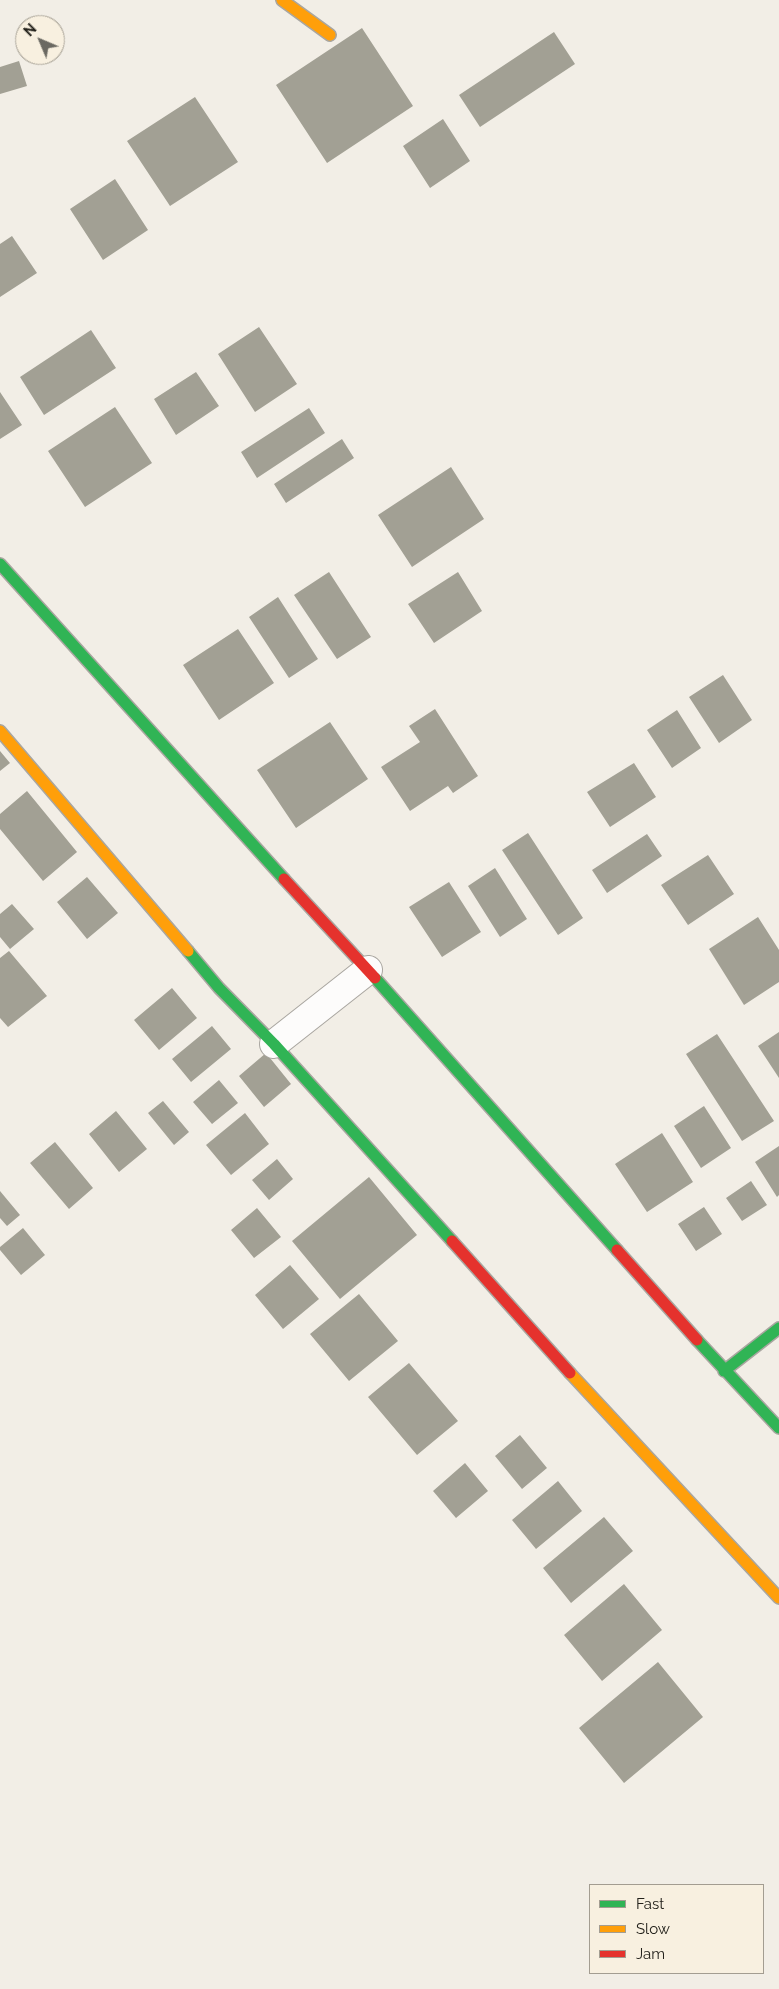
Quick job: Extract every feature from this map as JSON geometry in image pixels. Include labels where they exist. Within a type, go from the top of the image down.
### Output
[{"type":"street","points":[[282,0],[330,35]]},
{"type":"street","points":[[0,564],[362,975],[724,1371],[779,1428]]},
{"type":"street","points":[[0,731],[219,988],[274,1044],[385,1165],[587,1392],[779,1598]]},
{"type":"street","points":[[274,1044],[362,975]]},
{"type":"street","points":[[724,1371],[779,1328]]},
{"type":"building","points":[[362,28],[413,106],[327,163],[276,85]]},
{"type":"building","points":[[554,32],[575,64],[480,127],[459,95]]},
{"type":"building","points":[[15,62],[15,65],[20,65],[27,86],[0,94],[0,67]]},
{"type":"building","points":[[195,97],[238,162],[170,206],[127,141]]},
{"type":"building","points":[[443,119],[470,161],[430,188],[403,146]]},
{"type":"building","points":[[115,179],[148,230],[103,260],[70,209]]},
{"type":"building","points":[[12,236],[37,273],[0,297],[0,244]]},
{"type":"building","points":[[259,327],[297,384],[255,412],[218,354]]},
{"type":"building","points":[[91,330],[116,368],[44,415],[20,377]]},
{"type":"building","points":[[196,372],[219,406],[176,435],[154,399]]},
{"type":"building","points":[[0,392],[22,425],[0,439]]},
{"type":"building","points":[[115,407],[152,463],[85,507],[48,451]]},
{"type":"building","points":[[309,408],[325,433],[257,478],[241,452]]},
{"type":"building","points":[[342,439],[354,458],[286,503],[274,484]]},
{"type":"building","points":[[451,467],[484,519],[412,567],[378,515]]},
{"type":"building","points":[[329,572],[371,637],[337,659],[294,595]]},
{"type":"building","points":[[458,572],[482,611],[434,643],[408,604]]},
{"type":"building","points":[[278,597],[318,659],[289,678],[249,617]]},
{"type":"building","points":[[238,629],[274,683],[219,720],[183,665]]},
{"type":"building","points":[[723,675],[752,720],[719,743],[689,697]]},
{"type":"building","points":[[435,709],[478,776],[453,793],[448,786],[410,811],[381,767],[420,742],[409,726]]},
{"type":"building","points":[[677,710],[701,748],[672,768],[647,730]]},
{"type":"building","points":[[330,722],[368,779],[296,828],[257,770]]},
{"type":"building","points":[[0,751],[10,763],[0,771]]},
{"type":"building","points":[[634,763],[656,797],[610,827],[587,792]]},
{"type":"building","points":[[27,791],[77,852],[43,881],[0,829],[0,814]]},
{"type":"building","points":[[528,833],[583,918],[558,935],[502,850]]},
{"type":"building","points":[[647,834],[662,856],[607,893],[592,870]]},
{"type":"building","points":[[708,855],[734,894],[688,925],[661,885]]},
{"type":"building","points":[[495,868],[527,919],[500,937],[468,886]]},
{"type":"building","points":[[87,877],[118,913],[87,939],[57,902]]},
{"type":"building","points":[[449,882],[481,932],[442,957],[409,907]]},
{"type":"building","points":[[12,904],[34,929],[10,949],[0,937],[0,914]]},
{"type":"building","points":[[758,917],[779,950],[779,982],[744,1005],[709,949]]},
{"type":"building","points":[[9,951],[47,996],[8,1027],[0,1018],[0,958]]},
{"type":"building","points":[[172,988],[197,1018],[159,1050],[134,1020]]},
{"type":"building","points":[[212,1026],[231,1049],[191,1082],[172,1059]]},
{"type":"building","points":[[779,1032],[779,1078],[758,1046]]},
{"type":"building","points":[[717,1034],[774,1121],[742,1141],[686,1054]]},
{"type":"building","points":[[266,1053],[291,1084],[264,1107],[239,1076]]},
{"type":"building","points":[[219,1080],[238,1103],[212,1124],[193,1102]]},
{"type":"building","points":[[163,1101],[189,1132],[174,1145],[148,1113]]},
{"type":"building","points":[[704,1106],[731,1148],[701,1168],[674,1126]]},
{"type":"building","points":[[116,1111],[147,1149],[119,1172],[89,1134]]},
{"type":"building","points":[[245,1113],[269,1144],[231,1175],[206,1145]]},
{"type":"building","points":[[662,1133],[693,1182],[647,1212],[615,1164]]},
{"type":"building","points":[[55,1142],[93,1188],[69,1209],[30,1163]]},
{"type":"building","points":[[779,1146],[779,1195],[777,1197],[755,1162]]},
{"type":"building","points":[[277,1159],[293,1179],[269,1200],[252,1180]]},
{"type":"building","points":[[369,1177],[417,1235],[340,1299],[292,1241]]},
{"type":"building","points":[[751,1181],[767,1205],[742,1221],[726,1198]]},
{"type":"building","points":[[0,1191],[20,1215],[7,1226],[0,1218]]},
{"type":"building","points":[[704,1207],[722,1234],[696,1251],[678,1224]]},
{"type":"building","points":[[257,1208],[281,1237],[254,1258],[231,1230]]},
{"type":"building","points":[[23,1228],[45,1255],[21,1275],[0,1250],[0,1247]]},
{"type":"building","points":[[290,1265],[319,1299],[283,1329],[255,1295]]},
{"type":"building","points":[[359,1294],[398,1341],[349,1381],[310,1334]]},
{"type":"building","points":[[409,1363],[458,1421],[417,1455],[368,1397]]},
{"type":"building","points":[[520,1435],[547,1468],[522,1489],[495,1456]]},
{"type":"building","points":[[465,1463],[488,1491],[456,1518],[433,1491]]},
{"type":"building","points":[[558,1481],[582,1511],[536,1549],[512,1520]]},
{"type":"building","points":[[604,1517],[633,1551],[571,1603],[543,1568]]},
{"type":"building","points":[[624,1584],[662,1630],[602,1681],[564,1635]]},
{"type":"building","points":[[658,1662],[703,1717],[624,1783],[579,1728]]},
{"type":"traffic: fast","points":[[0,564],[284,879]]},
{"type":"traffic: fast","points":[[188,951],[219,988],[274,1044],[452,1241]]},
{"type":"traffic: fast","points":[[375,978],[617,1250]]},
{"type":"traffic: fast","points":[[724,1371],[779,1328]]},
{"type":"traffic: fast","points":[[697,1340],[779,1428]]},
{"type":"traffic: slow","points":[[282,0],[330,35]]},
{"type":"traffic: slow","points":[[0,731],[188,951]]},
{"type":"traffic: slow","points":[[570,1373],[779,1598]]},
{"type":"traffic: jam","points":[[284,879],[375,978]]},
{"type":"traffic: jam","points":[[452,1241],[570,1373]]},
{"type":"traffic: jam","points":[[617,1250],[697,1340]]}]
